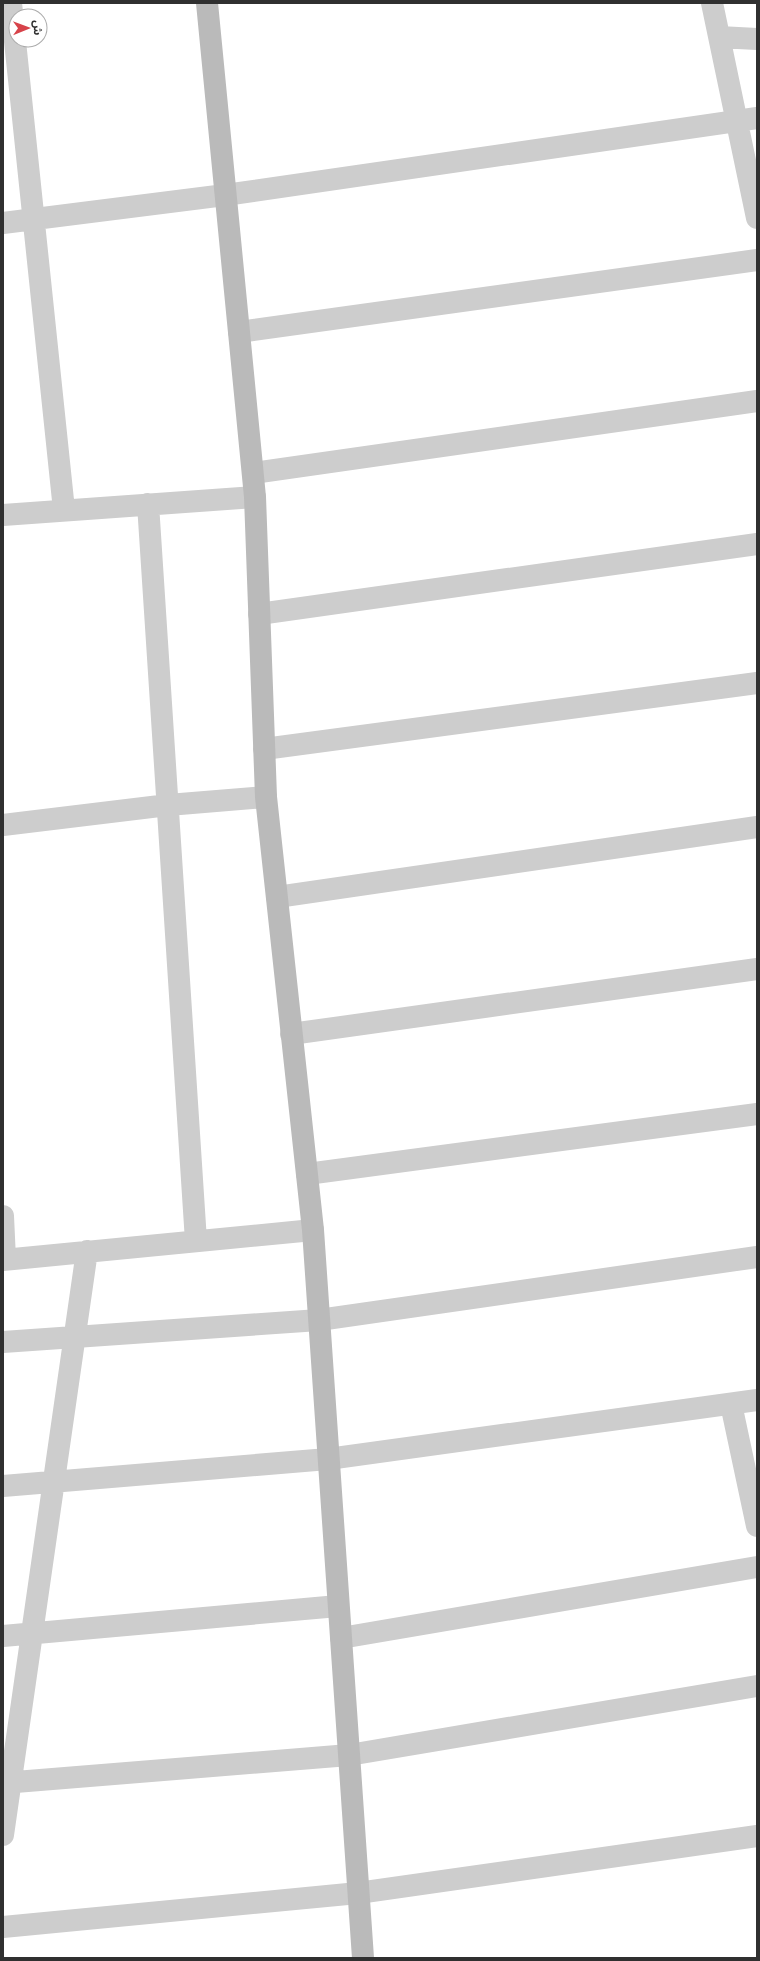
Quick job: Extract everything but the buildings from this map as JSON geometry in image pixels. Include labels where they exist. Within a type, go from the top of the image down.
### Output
[{"type":"street","points":[[11,3],[64,510]]},
{"type":"street","points":[[208,3],[225,195],[255,497],[266,797],[313,1230],[363,1958]]},
{"type":"street","points":[[712,3],[719,37],[747,120],[757,218]]},
{"type":"street","points":[[719,37],[757,39]]},
{"type":"street","points":[[3,223],[225,195],[747,120]]},
{"type":"street","points":[[239,332],[757,260]]},
{"type":"street","points":[[253,473],[757,401]]},
{"type":"street","points":[[3,515],[255,497]]},
{"type":"street","points":[[148,504],[196,1241]]},
{"type":"street","points":[[259,614],[757,544]]},
{"type":"street","points":[[264,749],[757,683]]},
{"type":"street","points":[[3,825],[168,805],[266,797]]},
{"type":"street","points":[[277,897],[757,827]]},
{"type":"street","points":[[292,1034],[757,969]]},
{"type":"street","points":[[307,1174],[757,1114]]},
{"type":"street","points":[[3,1216],[4,1260],[313,1230]]},
{"type":"street","points":[[3,1835],[7,1782],[32,1633],[87,1251]]},
{"type":"street","points":[[3,1342],[319,1320],[757,1257]]},
{"type":"street","points":[[3,1486],[328,1459],[757,1400]]},
{"type":"street","points":[[731,1404],[757,1526]]},
{"type":"street","points":[[340,1638],[757,1567]]},
{"type":"street","points":[[3,1636],[338,1606]]},
{"type":"street","points":[[7,1782],[349,1755],[757,1686]]},
{"type":"street","points":[[3,1927],[358,1893],[757,1836]]}]
